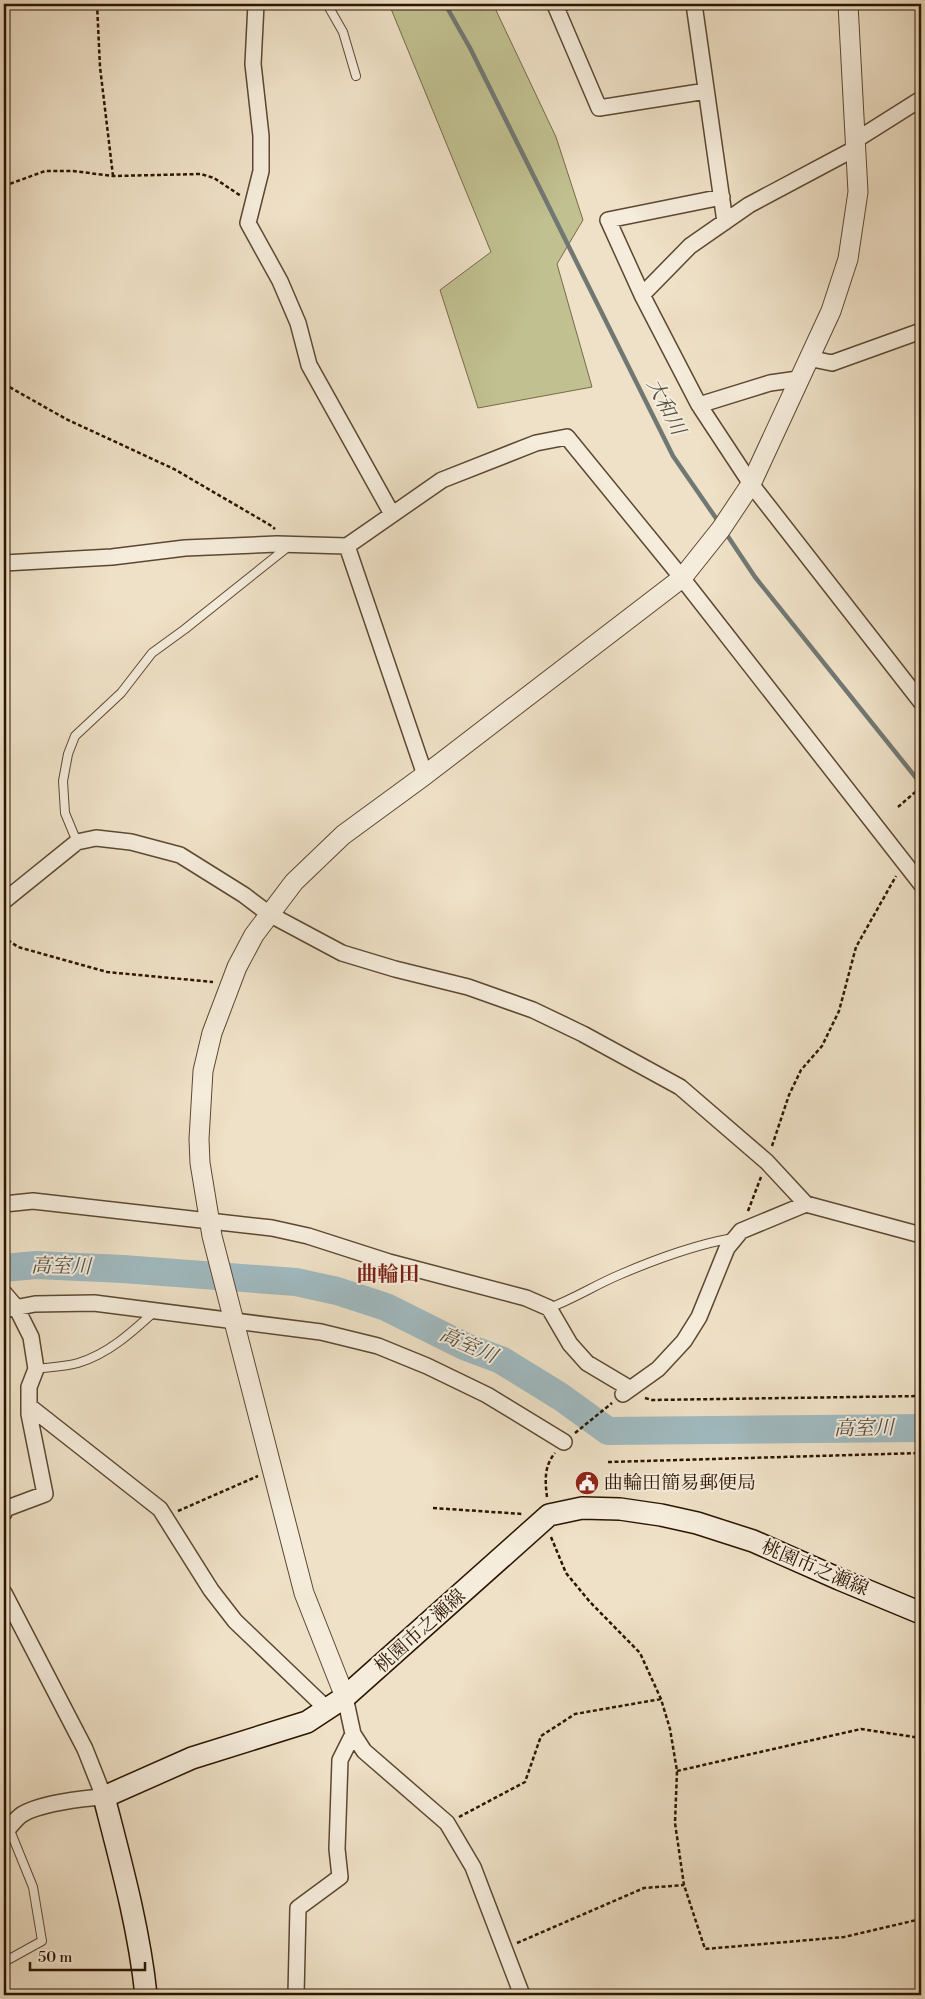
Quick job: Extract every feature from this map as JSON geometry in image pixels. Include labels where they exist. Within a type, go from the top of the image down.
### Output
[{"type":"main road","name":"桃園市之瀬線","points":[[104,1797],[192,1758],[307,1722],[328,1710],[549,1516],[582,1508],[620,1509],[697,1523],[753,1541],[921,1613]]},
{"type":"main road","points":[[104,1797],[130,1898],[143,1960],[146,1995]]},
{"type":"street","points":[[256,4],[253,64],[261,136],[261,171],[248,223],[280,281],[298,323],[308,365],[392,514]]},
{"type":"street","points":[[562,4],[555,5],[599,108],[706,91]]},
{"type":"street","points":[[694,4],[725,222]]},
{"type":"street","points":[[522,1995],[473,1867],[447,1823],[364,1751],[353,1734],[345,1697],[304,1593],[211,1229],[200,1163],[200,1105],[203,1070],[212,1033],[237,967],[254,935],[294,882],[343,835],[425,775],[686,573],[721,529],[748,488],[831,310],[848,259],[858,192],[848,4]]},
{"type":"street","points":[[642,295],[690,246],[749,204],[856,144],[921,99]]},
{"type":"street","points":[[722,197],[608,220],[642,295],[699,405],[748,488],[921,702]]},
{"type":"street","points":[[808,358],[832,363],[921,331]]},
{"type":"street","points":[[699,405],[770,383],[798,379]]},
{"type":"street","points":[[4,563],[112,557],[185,548],[291,544],[347,546],[442,480],[536,443],[567,438],[686,573],[921,884]]},
{"type":"street","points":[[347,546],[425,775]]},
{"type":"street","points":[[4,901],[77,842],[96,838],[131,842],[180,855],[244,895],[269,914],[342,953],[468,988],[533,1010],[583,1034],[680,1087],[767,1162],[806,1204],[921,1235]]},
{"type":"street","points":[[4,1204],[33,1200],[211,1229],[272,1228],[308,1236],[389,1262],[526,1298],[549,1308],[570,1344],[587,1363],[626,1392],[658,1369],[684,1341],[699,1317],[728,1248],[739,1234],[806,1204]]},
{"type":"street","points":[[4,1293],[10,1309],[31,1337],[36,1369],[29,1387],[28,1414],[45,1494],[5,1509],[4,1513]]},
{"type":"street","points":[[10,1309],[35,1304],[94,1303],[155,1311],[234,1317],[321,1332],[378,1346],[427,1366],[487,1395],[565,1442]]},
{"type":"street","points":[[29,1406],[160,1509],[234,1621],[328,1710]]},
{"type":"street","points":[[4,1592],[85,1749],[104,1797],[88,1798],[35,1808],[21,1815],[6,1831]]},
{"type":"street","points":[[296,1995],[298,1908],[340,1877],[337,1849],[340,1760],[353,1734]]},
{"type":"lane","points":[[326,4],[343,32],[356,76]]},
{"type":"lane","points":[[77,842],[65,813],[63,781],[68,754],[75,736],[120,693],[152,652],[224,598],[291,544]]},
{"type":"lane","points":[[549,1308],[571,1300],[618,1275],[704,1243],[739,1234]]},
{"type":"lane","points":[[36,1369],[76,1363],[99,1355],[126,1338],[155,1311]]},
{"type":"lane","points":[[4,1962],[42,1941],[33,1887],[6,1831]]},
{"type":"path","points":[[97,4],[100,67],[113,176]]},
{"type":"path","points":[[4,186],[44,171],[73,171],[113,176],[201,174],[214,178],[253,203]]},
{"type":"path","points":[[4,384],[66,419],[174,469],[270,525],[291,544]]},
{"type":"path","points":[[898,807],[921,787]]},
{"type":"path","points":[[739,1234],[793,1087],[801,1070],[822,1046],[839,1010],[856,947],[904,862]]},
{"type":"path","points":[[4,935],[5,938],[18,947],[107,972],[230,984]]},
{"type":"path","points":[[921,1396],[652,1400],[626,1392],[565,1442],[551,1458],[545,1477],[551,1540],[566,1573],[590,1602],[640,1653],[661,1699],[670,1729],[677,1771],[675,1823],[684,1885],[705,1949],[844,1937],[921,1919]]},
{"type":"path","points":[[608,1462],[921,1453]]},
{"type":"path","points":[[166,1517],[272,1469]]},
{"type":"path","points":[[433,1508],[523,1514]]},
{"type":"path","points":[[447,1823],[525,1782],[541,1736],[574,1714],[661,1699]]},
{"type":"path","points":[[677,1771],[861,1729],[921,1738]]},
{"type":"path","points":[[505,1948],[644,1888],[684,1885]]},
{"type":"shaded area","points":[[389,4],[493,4],[556,137],[583,220],[557,264],[592,387],[478,408],[440,290],[491,252]]},
{"type":"waterway","name":"大和川","points":[[445,4],[470,48],[673,456],[720,524]]},
{"type":"waterway","name":"大和川","points":[[725,532],[755,577],[921,784]]},
{"type":"waterway","name":"高室川","points":[[4,1268],[36,1265],[123,1269],[296,1282],[337,1291],[386,1307],[466,1347],[501,1360],[561,1397],[608,1431],[921,1428]]},
{"type":"place","name":"曲輪田簡易郵便局","points":[[587,1483]]},
{"type":"district","name":"曲輪田","points":[[388,1275]]}]
